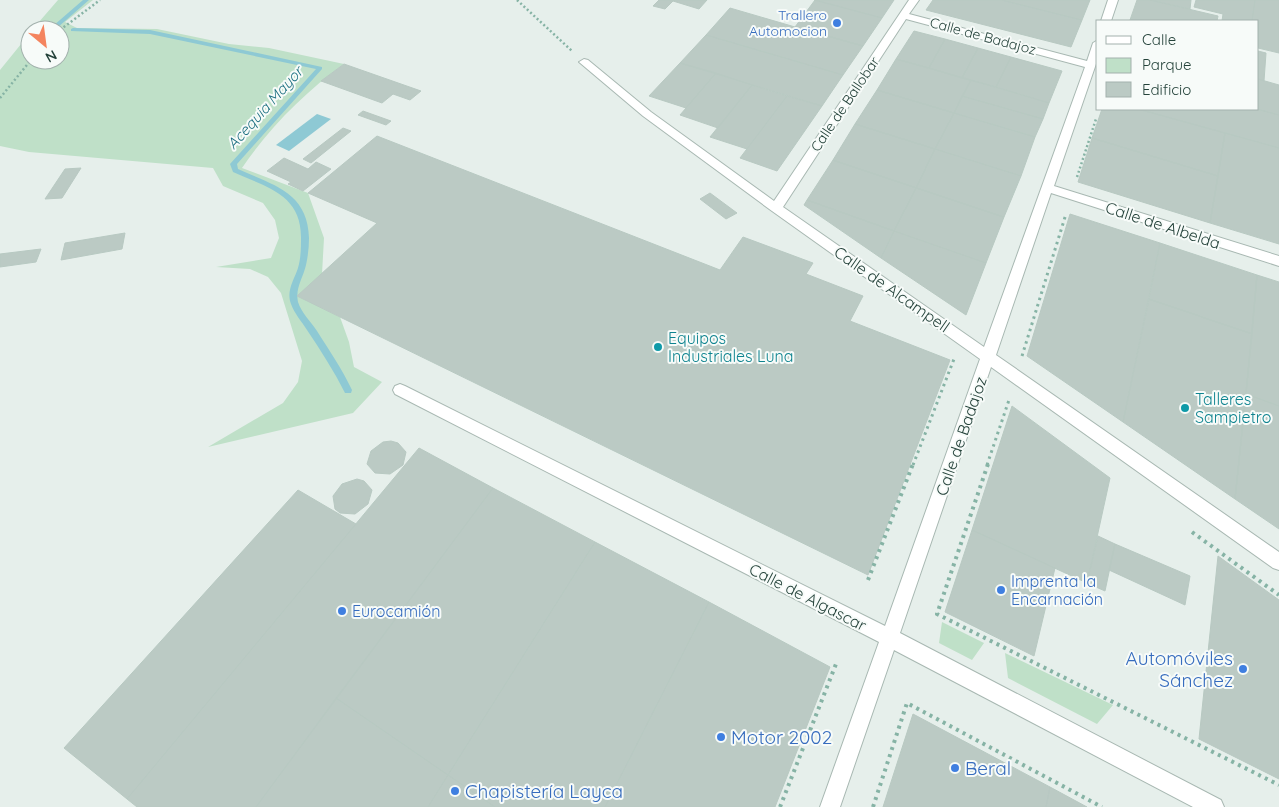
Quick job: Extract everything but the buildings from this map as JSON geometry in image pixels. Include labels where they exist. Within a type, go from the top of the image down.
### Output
[{"type":"street","name":"Calle de Ballobar","points":[[776,208],[914,0]]},
{"type":"street","points":[[1106,20],[1113,0]]},
{"type":"street","name":"Calle de Badajoz","points":[[904,16],[1090,65]]},
{"type":"street","name":"Calle de Badajoz","points":[[830,807],[1096,48]]},
{"type":"street","name":"Calle de Alcampell","points":[[584,62],[647,114],[776,208],[1279,562]]},
{"type":"street","name":"Calle de Albelda","points":[[1048,188],[1279,261]]},
{"type":"street","name":"Calle de Algascar","points":[[400,390],[890,638],[1214,807]]},
{"type":"path","points":[[70,22],[100,0]]},
{"type":"path","points":[[517,0],[584,62]]},
{"type":"path","points":[[0,98],[23,70]]},
{"type":"path","points":[[1075,183],[1096,118]]},
{"type":"path","points":[[1030,362],[1022,356],[1067,211]]},
{"type":"path","points":[[868,580],[954,359]]},
{"type":"path","points":[[1016,405],[1008,399],[937,614],[1279,785]]},
{"type":"path","points":[[1191,531],[1279,595]]},
{"type":"path","points":[[780,807],[836,664]]},
{"type":"path","points":[[873,807],[907,703],[1102,807]]},
{"type":"green space","points":[[58,0],[93,0],[68,20],[41,20]]},
{"type":"green space","points":[[70,24],[77,28],[157,29],[229,44],[269,48],[344,64],[315,86],[288,112],[242,168],[308,193],[324,238],[322,274],[298,296],[340,317],[349,342],[354,367],[382,382],[353,413],[208,447],[283,403],[298,382],[302,361],[281,293],[268,277],[250,269],[216,267],[271,258],[279,238],[275,220],[263,203],[223,186],[213,168],[29,152],[0,146],[0,70],[20,45],[20,70],[70,70]]},
{"type":"green space","points":[[942,622],[984,643],[972,660],[939,643]]},
{"type":"green space","points":[[1005,653],[1113,705],[1097,724],[1008,678]]},
{"type":"water","points":[[317,114],[331,119],[289,151],[276,145]]},
{"type":"waterway","name":"Acequia Mayor","points":[[63,20],[86,0]]},
{"type":"waterway","name":"Acequia Mayor","points":[[73,30],[150,32],[320,68],[233,164],[235,170],[285,194],[294,202],[301,213],[305,226],[305,242],[302,266],[295,283],[295,305],[338,370],[348,390]]},
{"type":"place","name":"Trallero Automocion","points":[[837,23]]},
{"type":"place","name":"Equipos Industriales Luna","points":[[658,347]]},
{"type":"place","name":"Talleres Sampietro","points":[[1185,408]]},
{"type":"place","name":"Imprenta la Encarnación","points":[[1001,590]]},
{"type":"place","name":"Eurocamión","points":[[342,611]]},
{"type":"place","name":"Automóviles Sánchez","points":[[1243,669]]},
{"type":"place","name":"Motor 2002","points":[[721,737]]},
{"type":"place","name":"Beral","points":[[955,768]]},
{"type":"place","name":"Chapistería Layca","points":[[455,791]]}]
